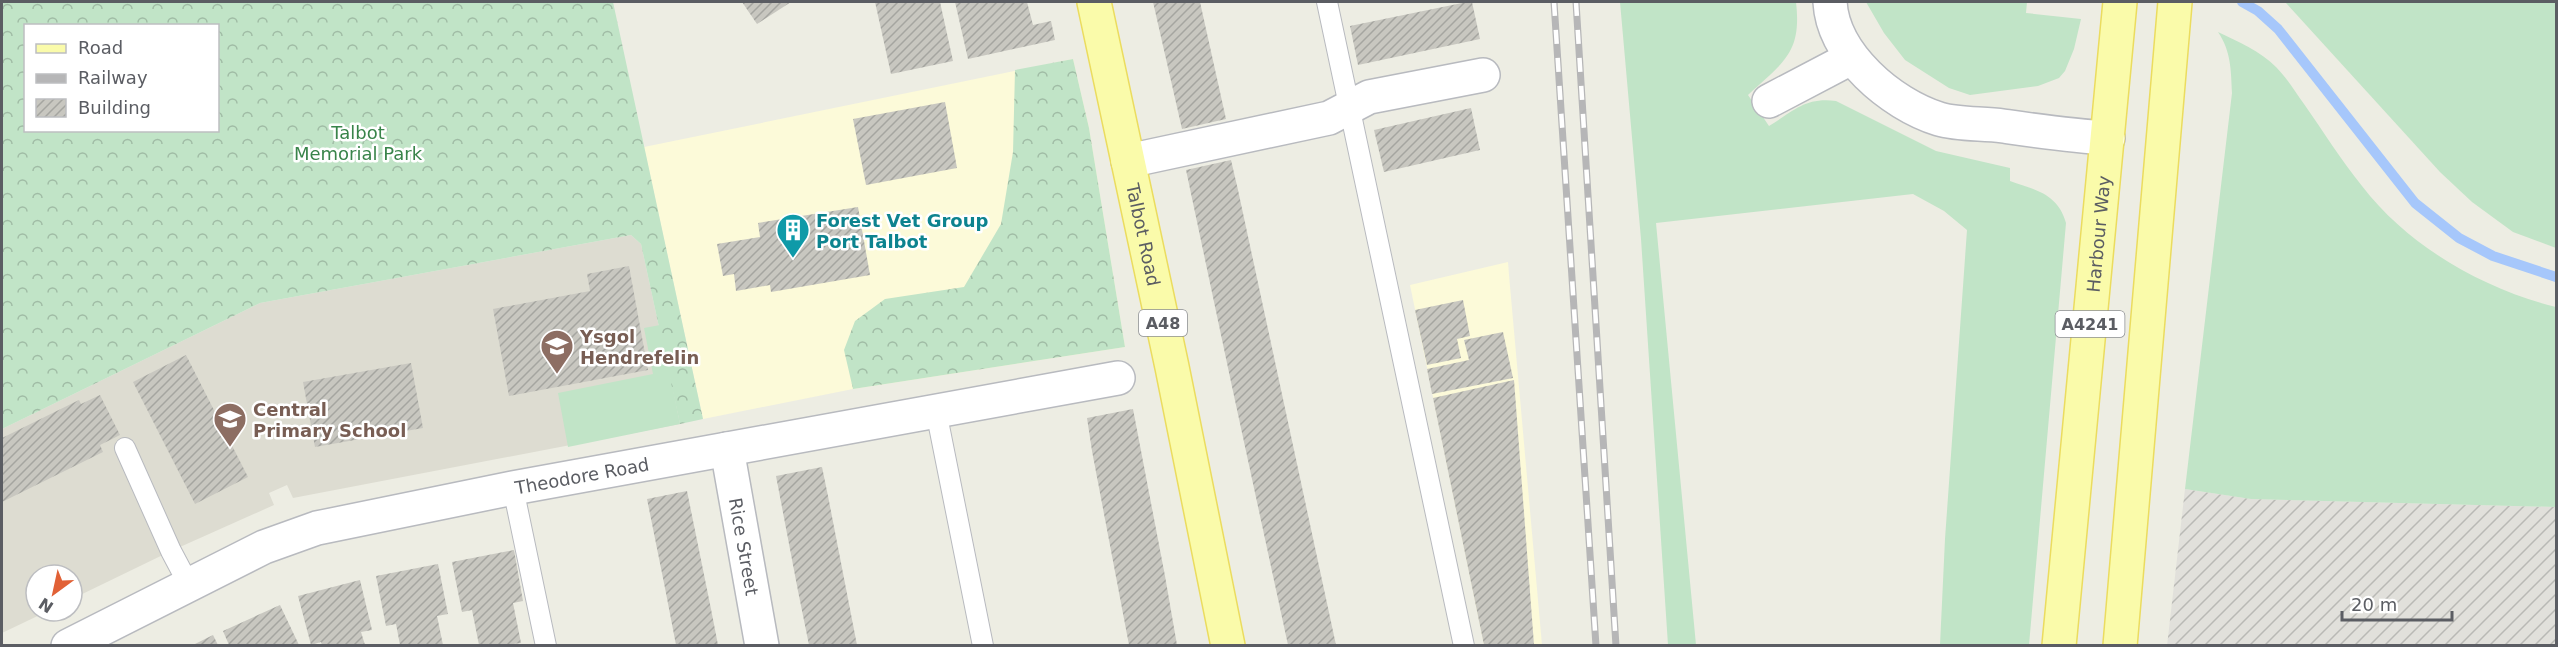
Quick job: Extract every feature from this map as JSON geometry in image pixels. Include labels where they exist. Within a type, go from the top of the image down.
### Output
[{"type":"main road","name":"Talbot Road","points":[[1094,2],[1228,645]]},
{"type":"main road","name":"Harbour Way","points":[[2059,645],[2120,2]]},
{"type":"main road","name":"A4241","points":[[2120,645],[2175,2]]},
{"type":"street","points":[[1830,2],[1838,36],[1851,58],[1884,88],[1917,111],[1941,120],[2108,138]]},
{"type":"street","points":[[1770,101],[1851,58]]},
{"type":"street","points":[[1128,160],[1329,118],[1370,97],[1483,75]]},
{"type":"street","name":"Theodore Road","points":[[68,645],[104,638],[189,585],[264,547],[317,528],[513,488],[1118,378]]},
{"type":"street","name":"Rice Street","points":[[727,449],[762,645]]},
{"type":"lane","points":[[1327,2],[1464,645]]},
{"type":"lane","points":[[936,411],[983,645]]},
{"type":"lane","points":[[125,448],[171,551],[189,585]]},
{"type":"lane","points":[[513,488],[546,645]]},
{"type":"shaded area","points":[[1073,59],[1089,128],[1125,347],[853,389],[703,419],[644,147]]},
{"type":"shaded area","name":"Central Primary School","points":[[631,235],[641,244],[680,424],[293,498],[287,485],[269,493],[274,505],[84,593],[84,563],[24,563],[24,622],[2,633],[2,429],[260,303]]},
{"type":"shaded area","points":[[1508,262],[1542,645],[1484,645],[1410,285]]},
{"type":"shaded area","points":[[2185,489],[2251,499],[2556,507],[2556,645],[2167,646]]},
{"type":"green space","name":"Talbot Memorial Park","points":[[2,2],[613,2],[703,419],[680,424],[641,244],[631,235],[260,303],[2,429]]},
{"type":"green space","points":[[1620,2],[1796,2],[1797,20],[1793,46],[1780,65],[1748,95],[1769,126],[1808,103],[1836,101],[1936,151],[2010,168],[2010,181],[2045,195],[2058,205],[2066,223],[2029,645],[1940,645],[1945,539],[1967,230],[1944,211],[1913,194],[1656,223],[1696,645],[1668,645],[1641,239]]},
{"type":"green space","points":[[1866,2],[2027,2],[2026,13],[2081,19],[2074,49],[2065,71],[2059,78],[2038,86],[1970,95],[1949,88],[1905,60],[1884,33]]},
{"type":"green space","points":[[2285,2],[2556,2],[2556,248],[2513,232],[2472,202],[2440,172]]},
{"type":"green space","points":[[2218,32],[2256,52],[2280,71],[2354,176],[2401,228],[2424,246],[2475,277],[2501,289],[2556,307],[2556,507],[2251,499],[2185,489],[2232,93],[2228,54]]},
{"type":"green space","points":[[1073,59],[1089,128],[1125,347],[853,389],[844,350],[855,321],[885,299],[964,287],[1001,224],[1013,152],[1015,70]]},
{"type":"green space","points":[[660,325],[680,424],[568,447],[558,393],[653,374],[644,328]]},
{"type":"building","points":[[742,2],[791,2],[757,24]]},
{"type":"building","points":[[875,2],[940,2],[953,61],[891,74]]},
{"type":"building","points":[[955,2],[1027,2],[1033,25],[1051,21],[1055,40],[968,59]]},
{"type":"building","points":[[1153,2],[1200,2],[1226,119],[1182,129]]},
{"type":"building","points":[[1472,2],[1480,39],[1358,65],[1350,26]]},
{"type":"building","points":[[945,102],[957,168],[866,185],[853,119]]},
{"type":"building","points":[[1471,108],[1480,150],[1384,172],[1374,130]]},
{"type":"building","points":[[1231,160],[1336,645],[1288,645],[1231,382],[1186,170]]},
{"type":"building","name":"Forest Vet Group Port Talbot","points":[[858,207],[870,275],[771,292],[770,285],[736,291],[734,274],[723,276],[717,244],[760,237],[758,223]]},
{"type":"building","points":[[629,266],[648,370],[509,396],[493,309],[590,291],[587,274]]},
{"type":"building","points":[[1463,300],[1470,336],[1457,339],[1461,358],[1427,365],[1415,310]]},
{"type":"building","points":[[1503,332],[1513,378],[1432,394],[1427,369],[1469,360],[1464,340]]},
{"type":"building","points":[[186,355],[248,477],[195,504],[133,382]]},
{"type":"building","points":[[411,363],[423,428],[315,447],[303,382]]},
{"type":"building","points":[[1514,380],[1534,645],[1484,645],[1433,398]]},
{"type":"building","points":[[100,395],[120,435],[100,445],[103,452],[2,502],[2,438],[79,400],[81,404]]},
{"type":"building","points":[[1133,409],[1177,645],[1129,645],[1092,451],[1087,418]]},
{"type":"building","points":[[822,467],[857,645],[809,645],[798,591],[776,476]]},
{"type":"building","points":[[687,491],[718,645],[676,645],[647,499]]},
{"type":"building","points":[[514,550],[523,601],[513,603],[521,643],[479,645],[472,610],[462,612],[452,562]]},
{"type":"building","points":[[438,564],[448,614],[437,616],[443,645],[400,645],[396,624],[386,626],[376,576]]},
{"type":"building","points":[[360,580],[372,630],[361,632],[365,645],[322,645],[321,642],[311,645],[298,596]]},
{"type":"building","points":[[280,605],[299,645],[229,645],[223,631]]},
{"type":"building","points":[[213,635],[218,645],[193,645]]},
{"type":"waterway","points":[[2242,2],[2258,11],[2278,29],[2415,203],[2459,238],[2493,256],[2556,277]]},
{"type":"railway","points":[[1554,2],[1596,646]]},
{"type":"railway","points":[[1576,2],[1616,646]]},
{"type":"place","name":"Forest Vet Group Port Talbot","points":[[793,259]]},
{"type":"place","name":"Ysgol Hendrefelin","points":[[557,375]]},
{"type":"place","name":"Central Primary School","points":[[230,448]]}]
